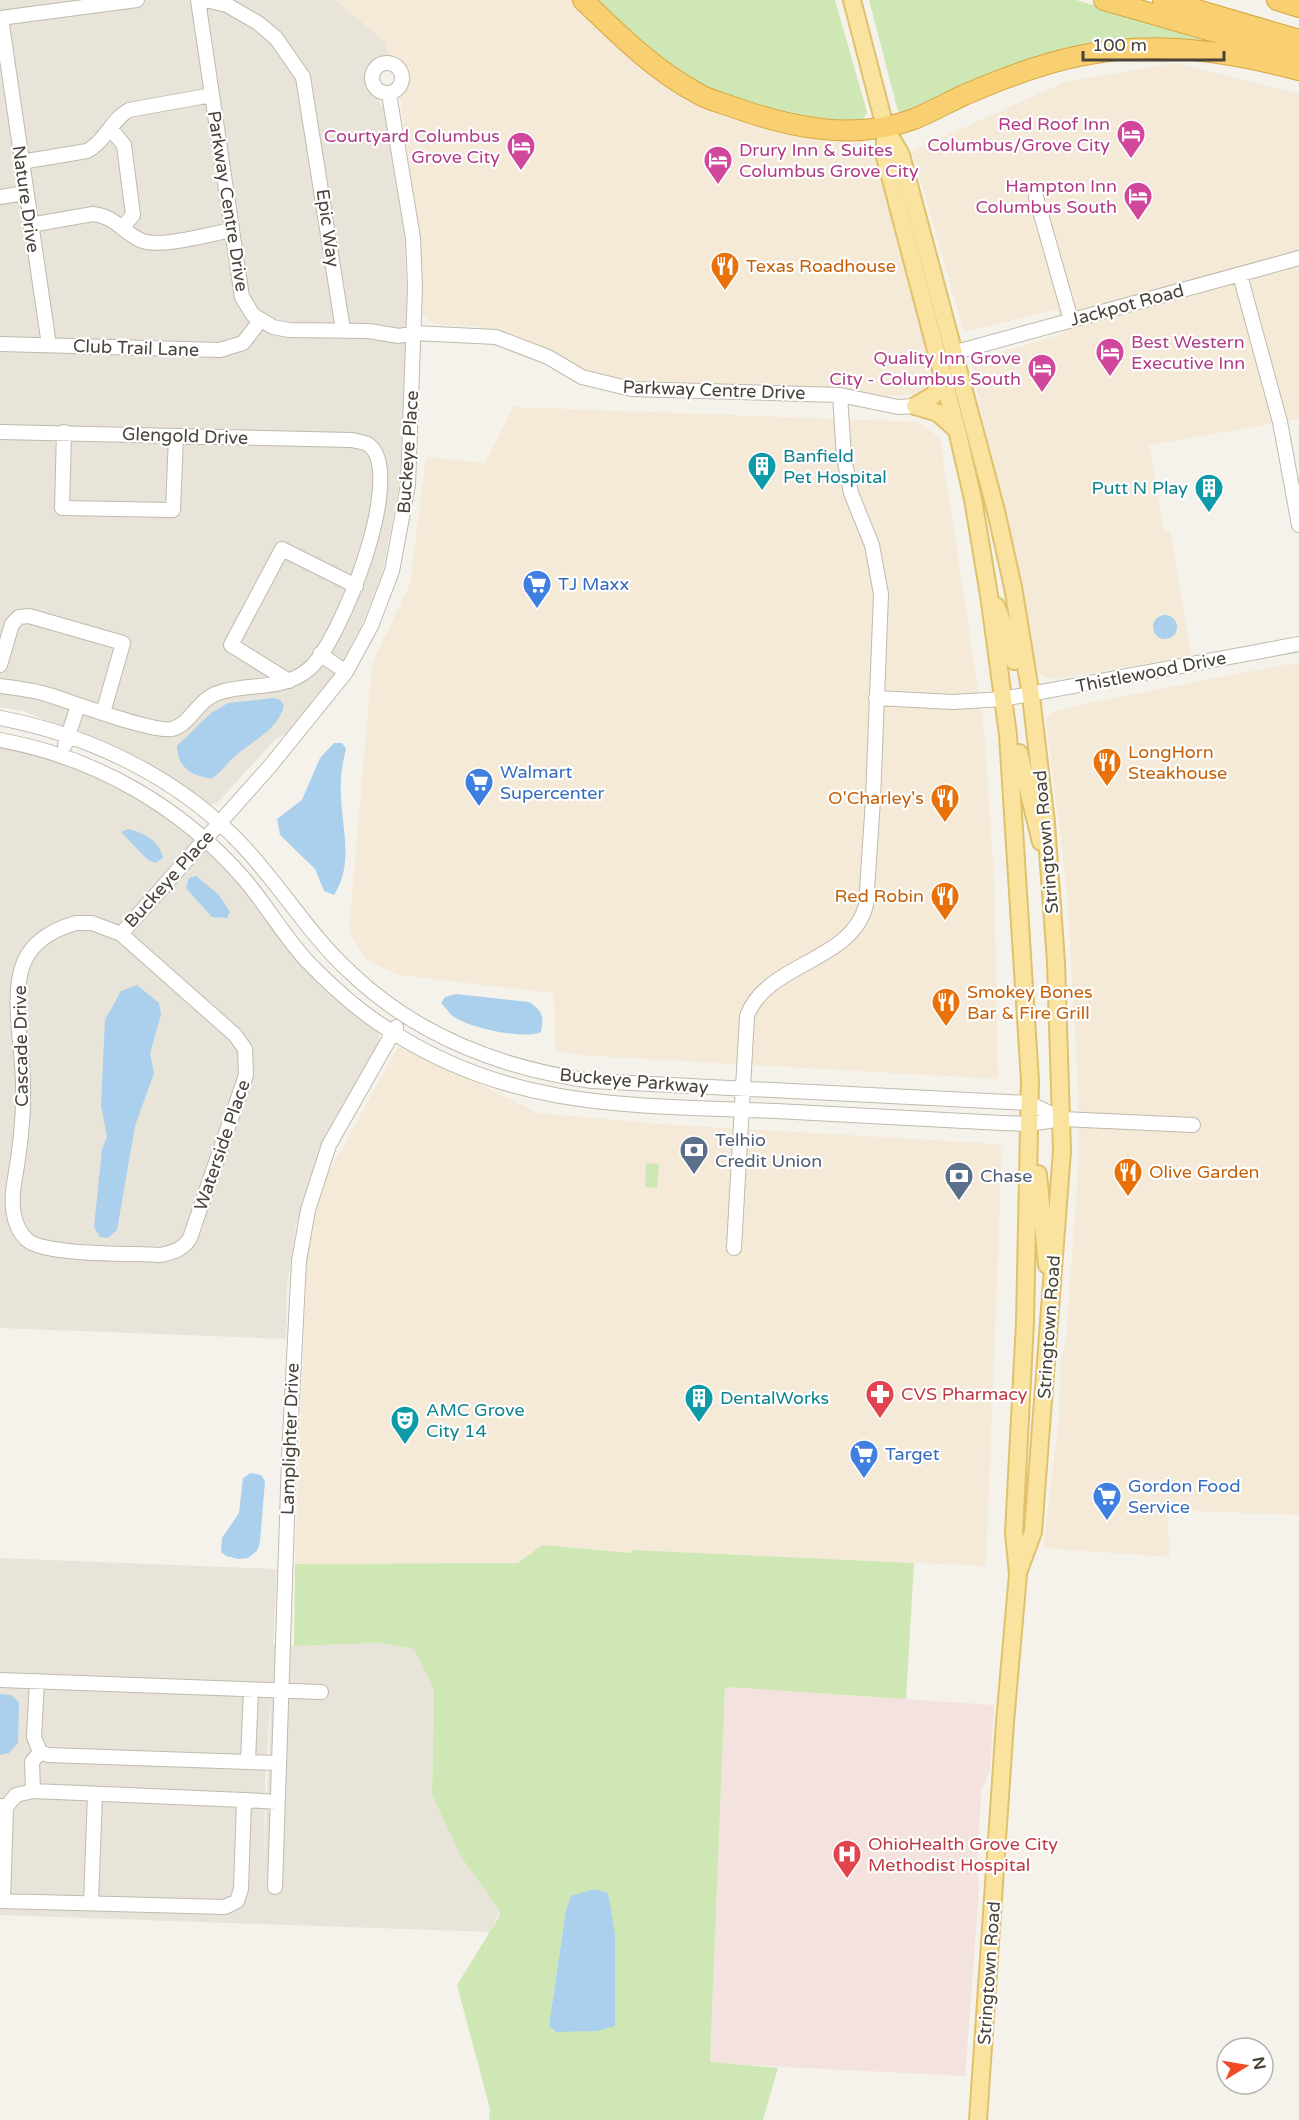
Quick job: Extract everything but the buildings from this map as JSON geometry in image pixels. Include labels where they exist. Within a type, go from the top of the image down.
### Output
[{"type":"highway","points":[[583,0],[656,66],[699,94],[766,119],[802,126],[851,131],[885,127],[915,118],[1024,70],[1082,55],[1166,47],[1203,49],[1299,70]]},
{"type":"highway","points":[[1104,0],[1299,56]]},
{"type":"highway","points":[[1163,0],[1299,40]]},
{"type":"highway","points":[[1277,0],[1299,7]]},
{"type":"main road","name":"Stringtown Road","points":[[852,0],[885,127],[885,157],[943,374],[973,499],[989,595],[1003,699],[1017,850],[1029,1104],[1034,1123],[1014,1533],[1018,1574],[1005,1722],[978,2120]]},
{"type":"main road","name":"Stringtown Road","points":[[885,127],[901,154],[956,352],[1001,533],[1031,696],[1050,860],[1062,1119],[1033,1532],[1018,1574]]},
{"type":"main road","points":[[905,230],[917,245],[946,350],[956,352]]},
{"type":"main road","points":[[915,406],[934,394],[943,374]]},
{"type":"main road","points":[[915,406],[938,413],[957,430]]},
{"type":"main road","points":[[989,595],[999,610],[1011,642],[1015,667],[1031,696]]},
{"type":"main road","points":[[1003,699],[1016,721],[1023,773],[1038,838],[1050,860]]},
{"type":"main road","points":[[1034,1123],[1045,1254],[1052,1286]]},
{"type":"street","points":[[0,18],[137,0]]},
{"type":"street","name":"Parkway Centre Drive","points":[[198,0],[242,297],[247,307],[260,321],[289,330],[369,331],[380,326],[398,327],[414,333],[496,338],[548,357],[582,377],[631,389],[840,395],[898,406],[915,406]]},
{"type":"street","name":"Epic Way","points":[[206,0],[226,5],[258,23],[276,38],[303,77],[343,330]]},
{"type":"street","name":"Nature Drive","points":[[0,18],[7,115],[21,162],[49,345]]},
{"type":"street","name":"Buckeye Place","points":[[121,934],[315,714],[346,672],[371,626],[392,571],[405,513],[414,333],[413,238],[389,94]]},
{"type":"street","points":[[21,162],[87,151],[95,147],[121,114],[129,110],[212,95]]},
{"type":"street","points":[[110,128],[124,145],[133,214],[123,227]]},
{"type":"street","points":[[0,197],[25,193]]},
{"type":"street","points":[[1036,197],[1071,320]]},
{"type":"street","points":[[30,225],[93,214],[112,219],[138,239],[158,243],[232,230]]},
{"type":"street","name":"Jackpot Road","points":[[956,352],[1299,258]]},
{"type":"street","points":[[1240,274],[1280,422],[1299,525]]},
{"type":"street","name":"Club Trail Lane","points":[[0,344],[220,350],[243,343],[260,321]]},
{"type":"street","points":[[734,1248],[747,1016],[753,1001],[764,989],[845,938],[858,926],[863,915],[873,800],[881,594],[872,545],[851,493],[844,457],[840,395]]},
{"type":"street","name":"Glengold Drive","points":[[0,432],[351,440],[369,446],[375,456],[380,481],[370,545],[356,586]]},
{"type":"street","points":[[64,432],[62,508],[173,510],[176,436]]},
{"type":"street","points":[[0,686],[48,695],[78,706],[161,729],[172,729],[182,724],[202,702],[220,692],[290,681],[311,667],[333,635],[356,586],[282,549],[231,645],[290,681]]},
{"type":"street","points":[[0,665],[12,624],[19,617],[29,616],[123,643],[103,713]]},
{"type":"street","name":"Thistlewood Drive","points":[[876,698],[953,702],[1031,696],[1299,644]]},
{"type":"street","points":[[320,654],[346,672]]},
{"type":"street","points":[[61,755],[78,706]]},
{"type":"street","name":"Buckeye Parkway","points":[[0,718],[68,736],[95,746],[151,774],[220,823],[263,869],[321,944],[351,974],[403,1014],[448,1040],[477,1053],[542,1073],[592,1081],[1029,1104],[1062,1119]]},
{"type":"street","name":"Buckeye Parkway","points":[[0,740],[61,755],[134,788],[165,808],[204,839],[248,883],[306,960],[343,995],[393,1033],[458,1068],[535,1093],[606,1103],[742,1110],[1034,1123],[1062,1119],[1193,1125]]},
{"type":"street","name":"Cascade Drive","points":[[26,1240],[15,1221],[13,1210],[23,1084],[18,992],[21,972],[35,946],[60,928],[76,923],[92,923],[121,934]]},
{"type":"street","name":"Waterside Place","points":[[26,1240],[58,1251],[160,1255],[185,1246],[190,1238],[246,1075],[245,1048],[235,1035],[121,934]]},
{"type":"street","name":"Lamplighter Drive","points":[[275,1887],[293,1348],[299,1261],[308,1210],[329,1145],[403,1014]]},
{"type":"street","points":[[0,1680],[321,1692]]},
{"type":"street","points":[[37,1682],[34,1737],[40,1752],[48,1755],[279,1763]]},
{"type":"street","points":[[248,1761],[251,1690]]},
{"type":"street","points":[[33,1791],[32,1762],[40,1752]]},
{"type":"street","points":[[244,1800],[241,1889],[237,1901],[225,1907],[2,1901],[3,1807],[16,1795],[33,1791],[244,1800],[278,1802]]},
{"type":"street","points":[[91,1904],[96,1794]]},
{"type":"shaded area","points":[[0,0],[335,0],[385,41],[389,57],[371,64],[365,71],[367,89],[376,96],[385,111],[404,223],[407,302],[400,483],[382,575],[361,627],[330,684],[295,729],[275,740],[217,803],[210,805],[122,751],[23,711],[0,707]]},
{"type":"shaded area","points":[[335,0],[574,0],[853,138],[869,143],[878,151],[935,379],[927,394],[886,396],[818,389],[641,383],[589,371],[518,336],[477,326],[434,324],[422,313],[420,249],[400,96],[408,76],[405,66],[389,57],[385,41]]},
{"type":"shaded area","points":[[1175,63],[1299,94],[1299,419],[1149,445],[1164,531],[1170,530],[1191,656],[1055,679],[1046,678],[1039,674],[1031,654],[971,362],[1064,333],[1057,309],[964,332],[912,151],[1065,82]]},
{"type":"shaded area","points":[[513,407],[918,422],[940,438],[984,729],[994,876],[998,1079],[578,1055],[555,1050],[554,993],[399,975],[366,960],[349,931],[372,664],[410,584],[426,457],[485,463]]},
{"type":"shaded area","points":[[1299,662],[1299,1515],[1168,1510],[1169,1557],[1043,1548],[1059,1418],[1060,1362],[1066,1340],[1079,1155],[1078,1086],[1067,892],[1046,719],[1051,713],[1089,703]]},
{"type":"shaded area","points":[[0,745],[53,757],[142,798],[215,858],[372,1023],[379,1034],[380,1046],[369,1060],[319,1155],[296,1226],[287,1286],[286,1339],[0,1328]]},
{"type":"shaded area","points":[[399,1045],[538,1113],[660,1124],[998,1144],[1002,1151],[986,1566],[632,1550],[631,1553],[543,1545],[517,1563],[295,1564],[307,1257],[318,1192]]},
{"type":"shaded area","points":[[0,1558],[277,1569],[273,1643],[294,1646],[381,1643],[414,1649],[434,1689],[432,1795],[461,1857],[500,1911],[490,1932],[0,1915]],"holes":[[[271,1706],[264,1864],[265,1785]]]},
{"type":"shaded area","name":"OhioHealth Grove City Methodist Hospital","points":[[725,1687],[994,1705],[990,1770],[981,1792],[977,1869],[979,1891],[965,2076],[710,2063]]},
{"type":"green space","points":[[595,0],[835,0],[867,112],[862,123],[799,122],[745,108],[686,79]]},
{"type":"green space","points":[[869,0],[1076,0],[1213,40],[1211,44],[1163,40],[905,113],[898,111]]},
{"type":"green space","points":[[646,1163],[659,1164],[657,1188],[645,1187]]},
{"type":"green space","points":[[543,1545],[631,1553],[632,1550],[914,1563],[906,1699],[725,1687],[710,2062],[778,2068],[763,2120],[489,2120],[490,2109],[457,1985],[499,1917],[500,1911],[461,1857],[432,1795],[434,1689],[414,1649],[381,1643],[294,1646],[295,1564],[517,1563]],"holes":[[[571,1896],[565,2031],[556,2032],[549,2026],[566,1909]]]},
{"type":"water","points":[[1165,615],[1170,616],[1176,622],[1176,632],[1170,638],[1165,639],[1160,638],[1154,632],[1153,627],[1154,622],[1160,616]]},
{"type":"water","points":[[274,698],[280,700],[284,706],[276,722],[235,756],[215,777],[211,779],[192,773],[183,765],[177,746],[211,713],[228,703]]},
{"type":"water","points":[[334,743],[342,743],[346,749],[341,784],[345,859],[344,871],[334,895],[324,891],[315,869],[280,835],[277,819],[302,800],[320,758]]},
{"type":"water","points":[[128,829],[150,838],[158,846],[163,858],[155,863],[147,859],[121,832]]},
{"type":"water","points":[[196,876],[219,895],[230,912],[227,918],[212,917],[186,888],[189,878]]},
{"type":"water","points":[[137,985],[159,1003],[161,1014],[150,1054],[154,1073],[135,1126],[117,1230],[108,1238],[100,1237],[94,1227],[102,1149],[107,1137],[101,1106],[105,1020],[121,991]]},
{"type":"water","points":[[456,994],[529,1002],[537,1008],[541,1015],[541,1032],[511,1034],[484,1029],[462,1021],[452,1016],[441,1003],[445,997]]},
{"type":"water","points":[[251,1473],[261,1475],[265,1481],[260,1542],[257,1551],[248,1558],[238,1559],[221,1552],[222,1538],[239,1513],[243,1478]]},
{"type":"water","points":[[0,1694],[11,1695],[19,1702],[18,1743],[9,1753],[0,1755]]},
{"type":"water","points":[[595,1889],[608,1893],[615,1933],[615,2026],[597,2031],[556,2032],[549,2026],[566,1909],[571,1896]]},
{"type":"place","name":"Red Roof Inn Columbus/Grove City","points":[[1131,160]]},
{"type":"place","name":"Courtyard Columbus Grove City","points":[[521,172]]},
{"type":"place","name":"Drury Inn & Suites Columbus Grove City","points":[[718,186]]},
{"type":"place","name":"Hampton Inn Columbus South","points":[[1138,222]]},
{"type":"place","name":"Texas Roadhouse","points":[[725,292]]},
{"type":"place","name":"Best Western Executive Inn","points":[[1110,378]]},
{"type":"place","name":"Quality Inn Grove City - Columbus South","points":[[1042,394]]},
{"type":"place","name":"Banfield Pet Hospital","points":[[762,492]]},
{"type":"place","name":"Putt N Play","points":[[1209,514]]},
{"type":"place","name":"TJ Maxx","points":[[537,610]]},
{"type":"place","name":"LongHorn Steakhouse","points":[[1107,788]]},
{"type":"place","name":"Walmart Supercenter","points":[[479,808]]},
{"type":"place","name":"O'Charley's","points":[[945,824]]},
{"type":"place","name":"Red Robin","points":[[945,922]]},
{"type":"place","name":"Smokey Bones Bar & Fire Grill","points":[[946,1028]]},
{"type":"place","name":"Telhio Credit Union","points":[[694,1176]]},
{"type":"place","name":"Olive Garden","points":[[1128,1198]]},
{"type":"place","name":"Chase","points":[[959,1202]]},
{"type":"place","name":"CVS Pharmacy","points":[[880,1420]]},
{"type":"place","name":"DentalWorks","points":[[699,1424]]},
{"type":"place","name":"AMC Grove City 14","points":[[405,1446]]},
{"type":"place","name":"Target","points":[[864,1480]]},
{"type":"place","name":"Gordon Food Service","points":[[1107,1522]]},
{"type":"place","name":"OhioHealth Grove City Methodist Hospital","points":[[847,1880]]}]
